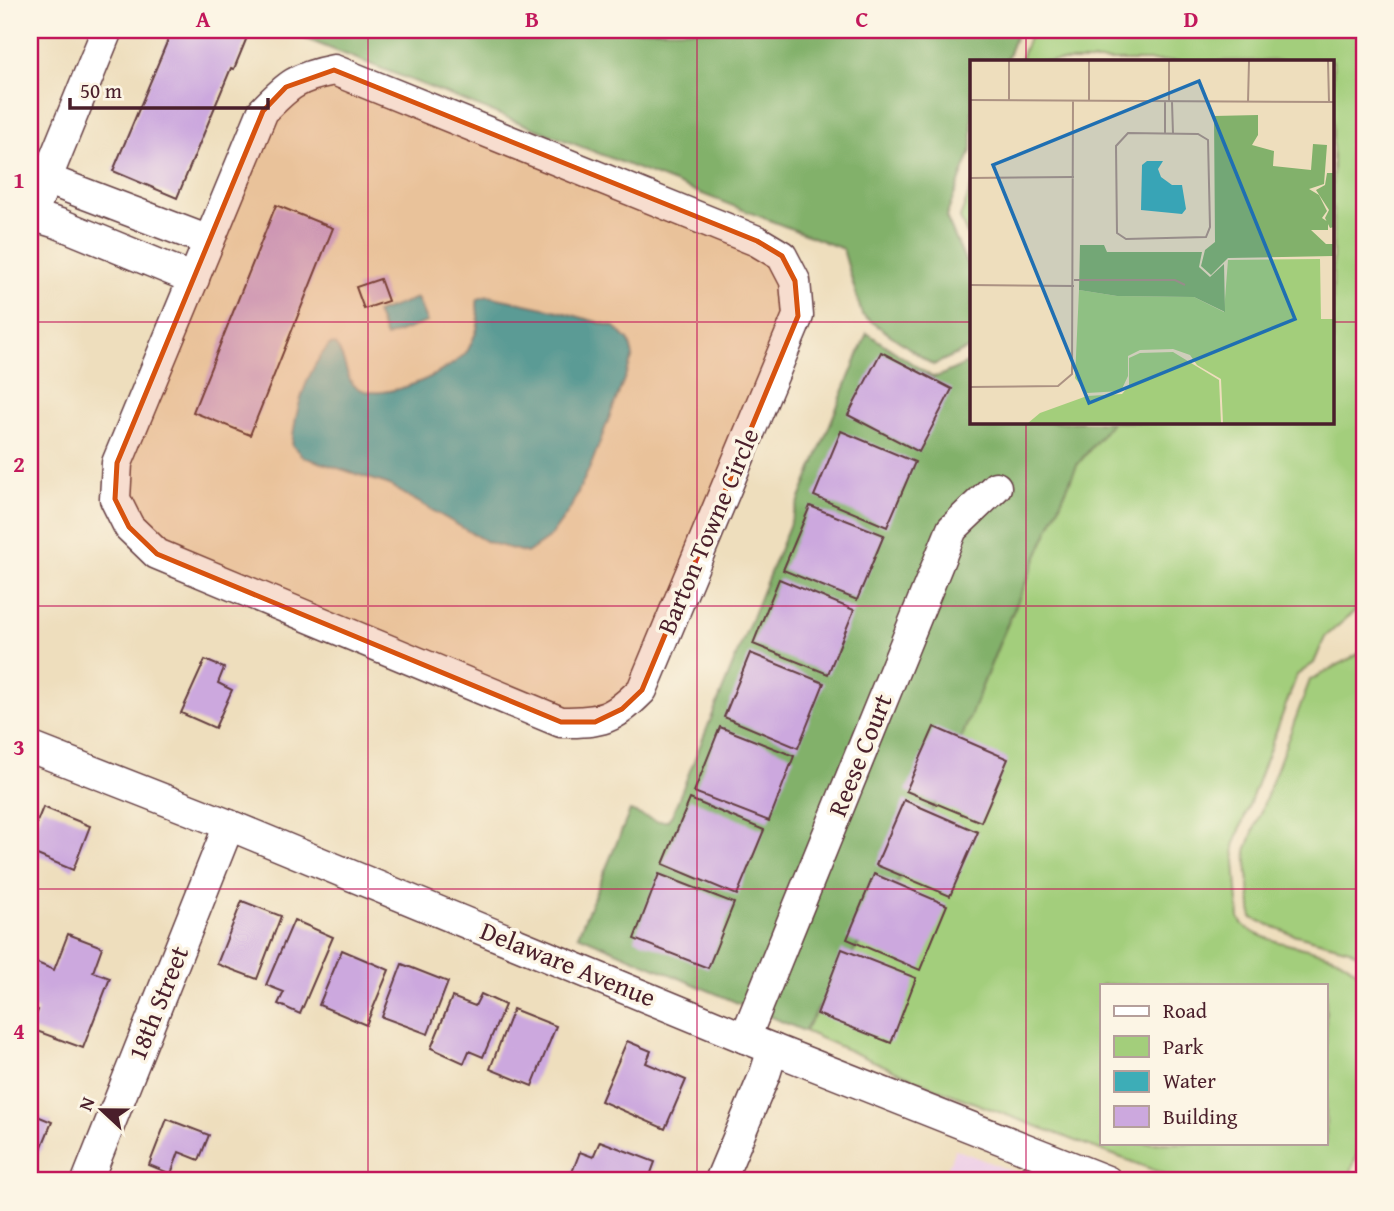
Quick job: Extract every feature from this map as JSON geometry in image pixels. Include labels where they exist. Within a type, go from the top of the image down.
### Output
[{"type":"street","points":[[35,198],[107,30]]},
{"type":"street","name":"Barton Towne Circle","points":[[334,70],[757,242],[782,257],[796,281],[798,316],[642,690],[622,709],[595,722],[561,722],[157,554],[147,545],[129,527],[115,499],[117,463],[194,279],[263,111],[286,87],[314,74],[334,70]]},
{"type":"street","points":[[35,198],[209,241]]},
{"type":"street","points":[[35,198],[60,224],[194,279]]},
{"type":"street","name":"Reese Court","points":[[720,1181],[765,1074],[759,1043],[952,529],[996,487]]},
{"type":"street","name":"Delaware Avenue","points":[[30,747],[1107,1181]]},
{"type":"street","name":"18th Street","points":[[87,1181],[229,825]]},
{"type":"highlighted area","points":[[334,70],[757,241],[782,256],[795,281],[798,316],[642,690],[622,709],[595,722],[561,722],[157,554],[129,527],[115,499],[117,463],[263,111],[286,87]]},
{"type":"shaded area","points":[[955,1149],[1037,1181],[942,1181]]},
{"type":"green space","points":[[283,30],[1018,30],[1006,60],[970,60],[970,153],[946,217],[970,271],[970,348],[933,365],[862,315],[843,249]]},
{"type":"green space","points":[[1032,30],[1364,30],[1364,603],[1325,637],[1314,663],[1297,675],[1234,846],[1239,918],[1245,926],[1269,939],[1337,958],[1364,977],[1364,1133],[1348,1181],[1175,1181],[1159,1172],[940,1090],[804,1031],[915,854],[1001,639],[1077,465],[1110,424],[1334,424],[1334,60],[1020,60]]},
{"type":"green space","points":[[970,190],[970,240],[960,218]]},
{"type":"green space","points":[[867,333],[932,377],[970,362],[970,424],[1110,424],[1077,465],[1001,639],[915,854],[804,1031],[578,935],[630,811],[656,821],[667,821],[672,815]]},
{"type":"green space","points":[[1364,651],[1364,958],[1349,949],[1289,933],[1252,918],[1246,851],[1310,680]]},
{"type":"water","points":[[488,296],[615,327],[629,341],[633,356],[591,465],[570,509],[550,537],[527,553],[487,542],[387,484],[303,457],[292,445],[303,392],[314,367],[329,345],[335,344],[339,349],[350,379],[356,387],[382,392],[415,384],[447,368],[468,350],[478,325],[478,299]]},
{"type":"water","points":[[417,298],[427,322],[386,337],[376,313]]},
{"type":"building","points":[[172,30],[250,30],[234,69],[231,68],[177,198],[113,171]]},
{"type":"building","points":[[276,205],[333,228],[250,435],[193,412]]},
{"type":"building","points":[[380,279],[388,301],[364,309],[356,287]]},
{"type":"building","points":[[881,352],[952,389],[919,452],[848,415]]},
{"type":"building","points":[[841,431],[915,462],[887,527],[814,496]]},
{"type":"building","points":[[810,506],[884,535],[857,600],[783,570]]},
{"type":"building","points":[[779,579],[854,610],[828,674],[753,644]]},
{"type":"building","points":[[750,653],[824,683],[798,748],[724,717]]},
{"type":"building","points":[[205,660],[224,668],[218,683],[232,690],[215,728],[181,713]]},
{"type":"building","points":[[720,727],[794,756],[769,821],[694,792]]},
{"type":"building","points":[[934,727],[1008,759],[981,822],[906,791]]},
{"type":"building","points":[[690,799],[764,830],[737,895],[663,864]]},
{"type":"building","points":[[904,800],[978,832],[950,896],[876,865]]},
{"type":"building","points":[[43,807],[90,826],[73,870],[30,852],[30,839]]},
{"type":"building","points":[[659,874],[734,903],[708,968],[634,939]]},
{"type":"building","points":[[874,874],[947,905],[920,970],[847,939]]},
{"type":"building","points":[[242,901],[281,916],[257,979],[217,964]]},
{"type":"building","points":[[294,920],[333,937],[300,1014],[278,1004],[284,992],[266,985]]},
{"type":"building","points":[[68,934],[102,947],[93,972],[110,978],[83,1048],[31,1029],[38,1010],[30,1007],[30,960],[54,970]]},
{"type":"building","points":[[842,949],[916,978],[891,1043],[817,1014]]},
{"type":"building","points":[[342,950],[389,970],[366,1025],[319,1005]]},
{"type":"building","points":[[402,964],[448,982],[428,1034],[382,1017]]},
{"type":"building","points":[[481,994],[505,1005],[483,1057],[469,1051],[464,1063],[431,1048],[452,997],[475,1006]]},
{"type":"building","points":[[513,1009],[556,1026],[532,1086],[490,1069]]},
{"type":"building","points":[[627,1041],[651,1051],[646,1063],[686,1080],[665,1129],[601,1101]]},
{"type":"building","points":[[30,1113],[52,1122],[36,1161],[30,1159]]},
{"type":"building","points":[[167,1119],[209,1135],[199,1160],[179,1152],[171,1174],[149,1165]]},
{"type":"building","points":[[600,1141],[655,1162],[648,1181],[569,1180],[580,1152],[593,1157]]}]
